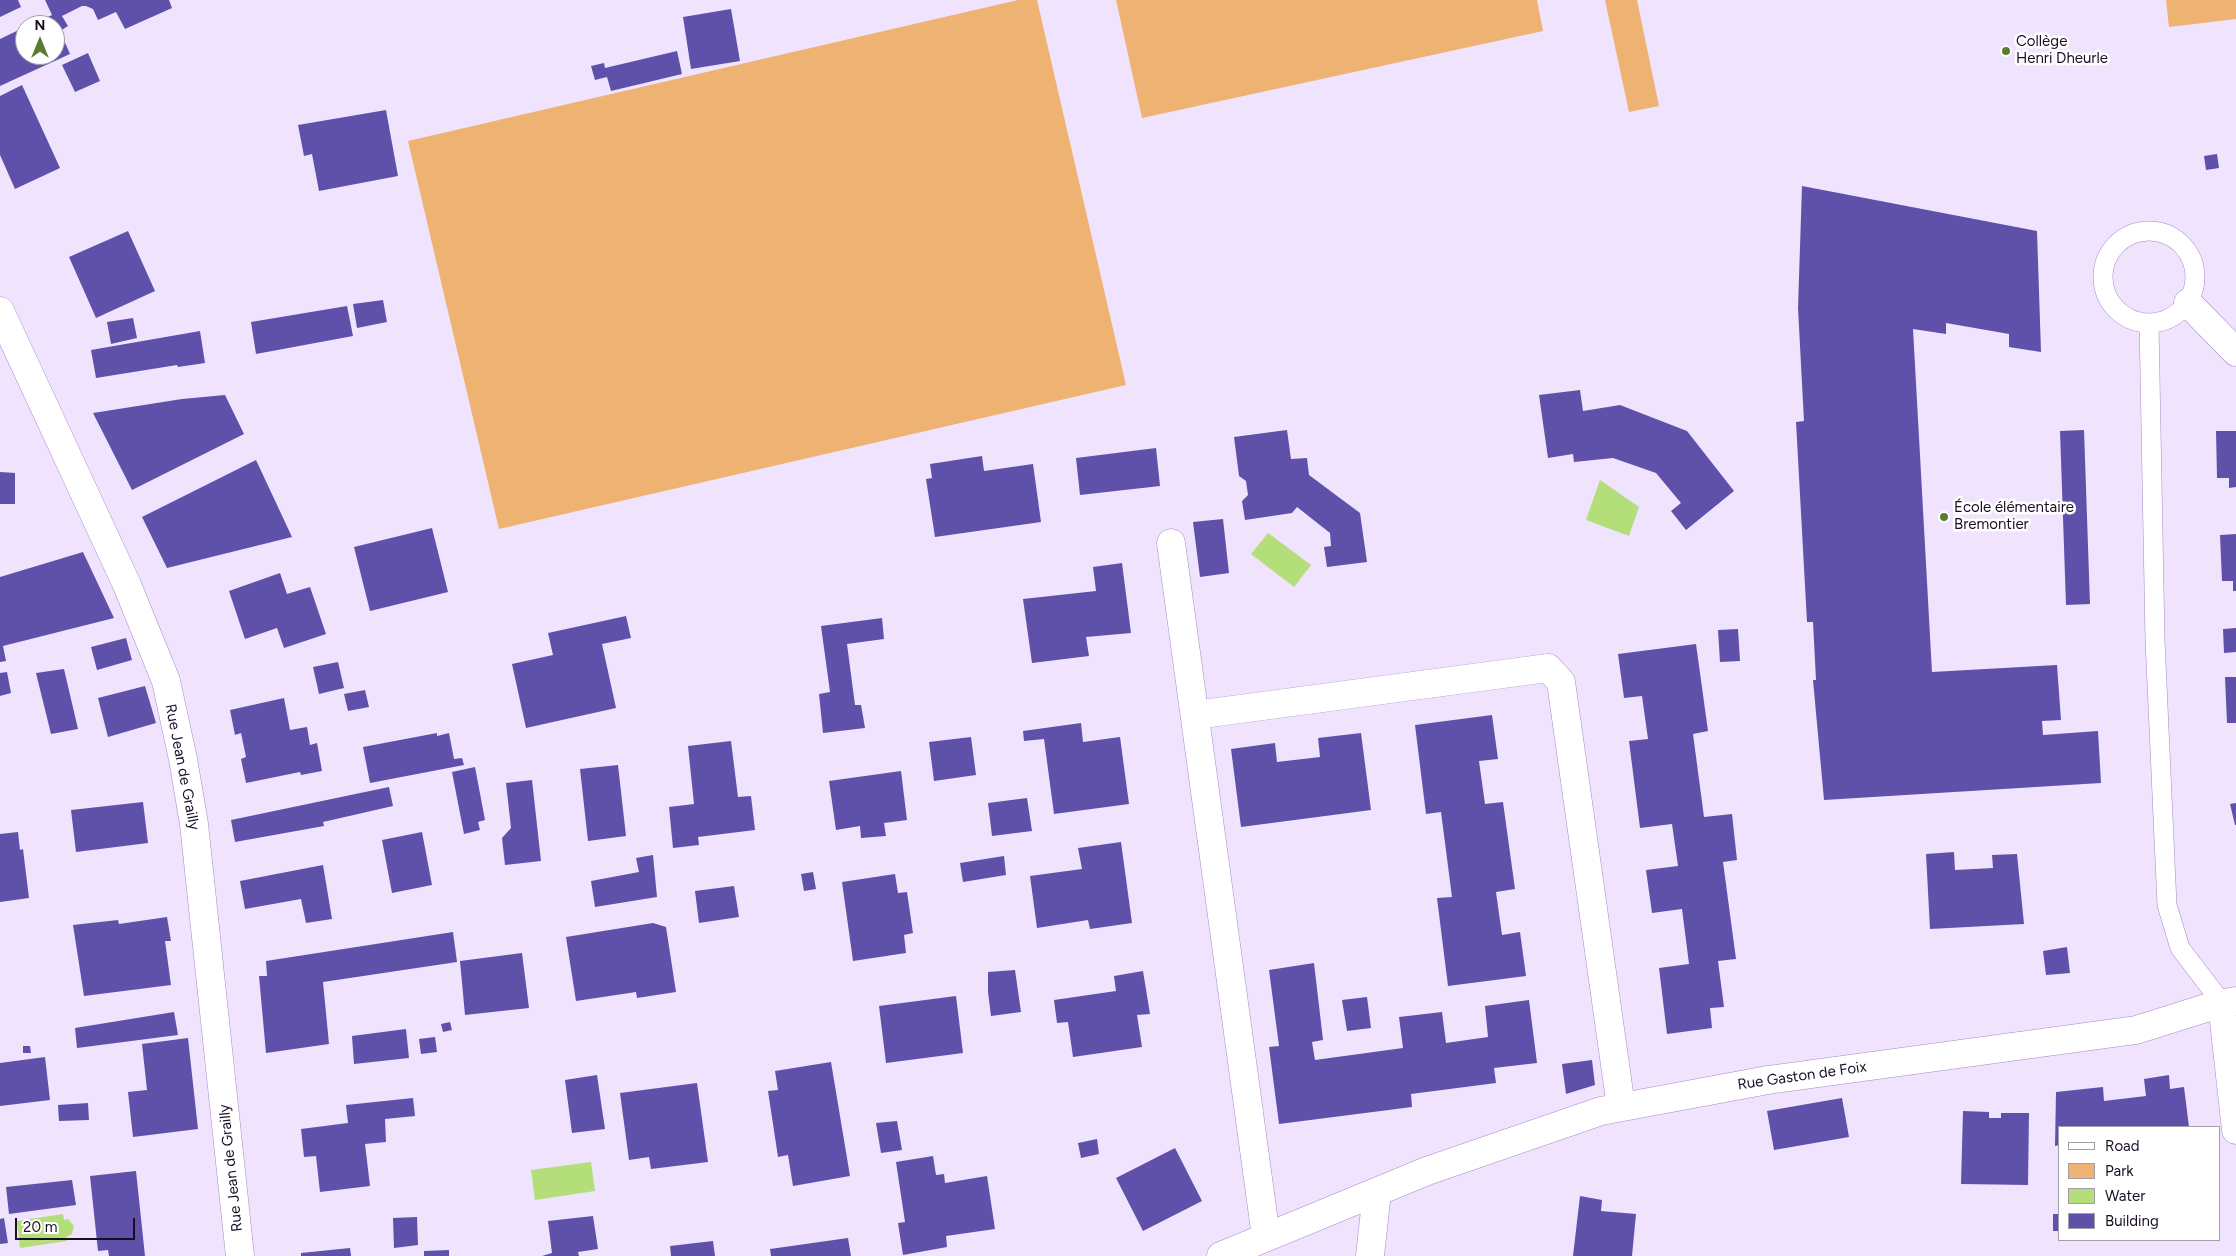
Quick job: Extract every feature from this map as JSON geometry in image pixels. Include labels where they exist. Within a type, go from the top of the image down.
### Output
[{"type":"street","points":[[2188,303],[2236,352]]},
{"type":"street","name":"Rue Jean de Grailly","points":[[0,311],[128,585],[166,681],[183,759],[194,824],[240,1256]]},
{"type":"street","points":[[1171,543],[1266,1236]]},
{"type":"street","points":[[1194,715],[1548,668],[1561,682],[1621,1107]]},
{"type":"street","points":[[2229,1002],[2236,1130]]},
{"type":"street","name":"Rue Gaston de Foix","points":[[1221,1256],[1266,1236],[1445,1165],[1601,1111],[1768,1080],[2136,1030],[2229,1002]]},
{"type":"street","points":[[1370,1256],[1377,1192]]},
{"type":"lane","points":[[2145,230],[2160,231],[2174,237],[2185,247],[2192,260],[2196,274],[2194,289],[2188,303],[2177,314],[2164,320],[2149,323],[2134,320],[2120,313],[2109,301],[2102,271],[2107,256],[2117,243],[2130,234],[2145,230]]},
{"type":"lane","points":[[2149,323],[2155,640],[2167,905],[2180,948],[2229,1002]]},
{"type":"green space","points":[[1018,0],[1037,0],[1126,385],[499,529],[408,141]]},
{"type":"green space","points":[[1116,0],[1537,0],[1543,31],[1142,118]]},
{"type":"green space","points":[[1605,0],[1637,0],[1659,106],[1629,112]]},
{"type":"green space","points":[[2166,0],[2236,0],[2236,19],[2169,27]]},
{"type":"water","points":[[1600,480],[1639,507],[1629,536],[1586,520]]},
{"type":"water","points":[[1268,533],[1311,565],[1294,587],[1251,554]]},
{"type":"water","points":[[591,1162],[595,1191],[535,1200],[531,1170]]},
{"type":"water","points":[[63,1214],[64,1220],[68,1219],[74,1226],[72,1234],[66,1237],[67,1241],[20,1248],[17,1221]]},
{"type":"building","points":[[0,0],[18,0],[21,7],[0,17]]},
{"type":"building","points":[[45,0],[169,0],[172,8],[125,29],[116,12],[98,20],[93,9],[86,6],[82,6],[64,15],[52,15]]},
{"type":"building","points":[[731,9],[740,61],[691,69],[683,17]]},
{"type":"building","points":[[15,32],[15,65],[46,65],[0,86],[0,39]]},
{"type":"building","points":[[65,42],[70,54],[65,56]]},
{"type":"building","points":[[677,51],[682,74],[611,91],[607,77],[595,80],[591,66],[604,63],[605,68]]},
{"type":"building","points":[[88,53],[100,81],[75,92],[62,65]]},
{"type":"building","points":[[22,85],[60,168],[15,189],[0,155],[0,96]]},
{"type":"building","points":[[386,110],[398,176],[319,191],[312,154],[304,156],[298,125]]},
{"type":"building","points":[[2217,154],[2219,168],[2206,170],[2204,156]]},
{"type":"building","name":"École élémentaire Bremontier","points":[[1802,186],[2037,231],[2041,352],[2009,347],[2009,334],[1946,323],[1946,334],[1913,329],[1932,672],[2057,665],[2061,720],[2042,721],[2043,735],[2098,731],[2101,783],[1824,800],[1813,680],[1816,680],[1813,622],[1807,622],[1796,422],[1804,421],[1798,308]]},
{"type":"building","points":[[128,231],[155,291],[96,318],[69,257]]},
{"type":"building","points":[[383,300],[387,322],[357,328],[353,304]]},
{"type":"building","points":[[347,306],[353,336],[256,354],[251,322]]},
{"type":"building","points":[[133,318],[137,338],[111,344],[107,322]]},
{"type":"building","points":[[200,331],[205,363],[178,367],[177,365],[96,378],[91,350]]},
{"type":"building","points":[[1580,390],[1583,411],[1620,405],[1687,431],[1734,491],[1686,530],[1671,511],[1681,503],[1656,473],[1613,458],[1574,462],[1573,454],[1548,458],[1539,395]]},
{"type":"building","points":[[225,395],[244,434],[132,490],[93,413],[182,399]]},
{"type":"building","points":[[1287,430],[1291,459],[1307,458],[1309,475],[1360,513],[1367,562],[1327,567],[1324,547],[1331,546],[1330,533],[1297,507],[1292,513],[1245,520],[1242,501],[1248,495],[1246,481],[1239,476],[1234,437]]},
{"type":"building","points":[[2084,430],[2090,604],[2066,605],[2060,431]]},
{"type":"building","points":[[2216,431],[2236,431],[2236,487],[2229,488],[2229,478],[2217,478]]},
{"type":"building","points":[[1156,448],[1160,486],[1080,495],[1076,458]]},
{"type":"building","points":[[982,456],[984,471],[1033,464],[1041,522],[935,537],[926,479],[932,478],[930,464]]},
{"type":"building","points":[[256,460],[292,537],[167,568],[142,517]]},
{"type":"building","points":[[0,472],[15,473],[15,504],[0,504]]},
{"type":"building","points":[[1223,519],[1229,573],[1200,577],[1193,522]]},
{"type":"building","points":[[432,528],[448,592],[370,611],[354,547]]},
{"type":"building","points":[[2236,534],[2236,591],[2233,591],[2233,581],[2222,581],[2220,535]]},
{"type":"building","points":[[83,552],[114,618],[3,646],[6,661],[0,662],[0,577]]},
{"type":"building","points":[[1122,563],[1131,633],[1086,637],[1089,656],[1032,663],[1023,599],[1096,591],[1093,567]]},
{"type":"building","points":[[280,573],[287,594],[310,587],[326,634],[284,648],[277,628],[245,639],[229,591]]},
{"type":"building","points":[[626,616],[631,638],[602,644],[616,708],[526,728],[512,664],[553,655],[548,633]]},
{"type":"building","points":[[882,618],[884,639],[847,644],[855,705],[861,705],[865,728],[823,733],[819,694],[830,692],[821,626]]},
{"type":"building","points":[[2236,628],[2236,652],[2224,653],[2223,629]]},
{"type":"building","points":[[1738,629],[1740,661],[1720,662],[1718,630]]},
{"type":"building","points":[[126,638],[132,660],[97,670],[91,647]]},
{"type":"building","points":[[1696,644],[1708,731],[1693,734],[1704,817],[1732,814],[1737,860],[1723,862],[1736,959],[1718,961],[1724,1007],[1710,1008],[1712,1028],[1667,1034],[1659,968],[1689,964],[1682,909],[1652,913],[1646,870],[1678,866],[1672,824],[1640,828],[1629,741],[1648,739],[1642,696],[1624,698],[1618,654]]},
{"type":"building","points":[[338,662],[344,688],[319,694],[313,667]]},
{"type":"building","points":[[64,669],[78,729],[51,734],[36,673]]},
{"type":"building","points":[[7,672],[11,693],[0,696],[0,673]]},
{"type":"building","points":[[2225,677],[2236,677],[2236,723],[2227,723]]},
{"type":"building","points":[[145,686],[156,723],[108,737],[98,698]]},
{"type":"building","points":[[365,690],[369,707],[348,711],[344,694]]},
{"type":"building","points":[[284,698],[290,730],[307,727],[310,745],[317,743],[322,771],[301,775],[300,772],[246,783],[241,759],[246,757],[241,733],[235,735],[230,710]]},
{"type":"building","points":[[1492,715],[1498,759],[1479,761],[1485,804],[1503,802],[1515,889],[1496,892],[1502,935],[1520,932],[1526,976],[1448,986],[1437,898],[1452,897],[1441,812],[1426,814],[1415,725]]},
{"type":"building","points":[[1081,723],[1083,742],[1120,737],[1129,804],[1054,814],[1044,739],[1024,741],[1023,731]]},
{"type":"building","points":[[437,733],[437,736],[449,733],[454,759],[462,758],[464,765],[370,783],[363,747]]},
{"type":"building","points":[[1361,733],[1371,810],[1241,827],[1231,749],[1275,743],[1277,762],[1320,757],[1318,738]]},
{"type":"building","points":[[971,737],[976,775],[934,781],[929,742]]},
{"type":"building","points":[[731,741],[738,797],[751,796],[755,830],[698,837],[699,845],[673,848],[669,807],[694,804],[688,746]]},
{"type":"building","points":[[618,765],[626,836],[588,841],[580,769]]},
{"type":"building","points":[[475,767],[485,820],[478,822],[480,830],[464,834],[452,772]]},
{"type":"building","points":[[901,771],[907,820],[884,823],[886,836],[861,838],[860,826],[836,830],[829,781]]},
{"type":"building","points":[[532,780],[541,861],[505,865],[502,838],[511,828],[506,783]]},
{"type":"building","points":[[389,787],[393,806],[323,822],[324,826],[235,842],[231,820]]},
{"type":"building","points":[[1027,798],[1032,831],[992,836],[988,803]]},
{"type":"building","points":[[143,802],[148,843],[76,852],[71,810]]},
{"type":"building","points":[[2236,803],[2236,825],[2235,825],[2230,804]]},
{"type":"building","points":[[18,832],[20,850],[23,849],[29,898],[0,902],[0,834]]},
{"type":"building","points":[[422,832],[432,885],[392,893],[382,840]]},
{"type":"building","points":[[1121,842],[1132,923],[1090,929],[1088,920],[1037,928],[1030,876],[1082,869],[1078,848]]},
{"type":"building","points":[[1954,852],[1955,870],[1993,868],[1992,855],[2017,854],[2024,924],[1930,929],[1926,854]]},
{"type":"building","points":[[653,855],[657,897],[595,907],[591,881],[639,872],[636,858]]},
{"type":"building","points":[[1004,856],[1006,875],[963,882],[960,863]]},
{"type":"building","points":[[323,865],[332,919],[306,923],[301,899],[245,909],[240,881]]},
{"type":"building","points":[[813,872],[816,889],[804,891],[801,874]]},
{"type":"building","points":[[895,874],[898,893],[907,892],[913,933],[904,935],[906,953],[853,961],[842,882]]},
{"type":"building","points":[[734,886],[739,917],[699,923],[695,891]]},
{"type":"building","points":[[167,917],[171,941],[165,941],[171,985],[84,996],[73,925],[118,920],[119,924]]},
{"type":"building","points":[[653,923],[666,927],[676,992],[637,998],[636,992],[576,1001],[566,937]]},
{"type":"building","points":[[453,932],[457,962],[323,982],[329,1044],[266,1053],[259,976],[267,976],[266,961]]},
{"type":"building","points":[[2067,947],[2070,973],[2046,975],[2043,951]]},
{"type":"building","points":[[522,953],[529,1008],[465,1015],[460,961]]},
{"type":"building","points":[[1314,963],[1323,1040],[1312,1042],[1315,1060],[1403,1048],[1399,1017],[1442,1012],[1446,1043],[1488,1037],[1485,1006],[1529,1000],[1537,1063],[1494,1068],[1496,1083],[1411,1094],[1412,1107],[1279,1124],[1269,1047],[1279,1046],[1269,970]]},
{"type":"building","points":[[1015,970],[1021,1012],[991,1016],[988,972]]},
{"type":"building","points":[[1143,971],[1150,1014],[1137,1015],[1142,1047],[1073,1057],[1068,1022],[1057,1023],[1054,1000],[1116,991],[1114,976]]},
{"type":"building","points":[[956,996],[963,1053],[886,1063],[879,1006]]},
{"type":"building","points":[[1367,997],[1371,1028],[1347,1031],[1342,1000]]},
{"type":"building","points":[[174,1012],[178,1035],[77,1048],[75,1028]]},
{"type":"building","points":[[450,1022],[452,1030],[443,1032],[441,1024]]},
{"type":"building","points":[[406,1029],[409,1058],[354,1064],[352,1036]]},
{"type":"building","points":[[435,1037],[437,1052],[421,1054],[419,1039]]},
{"type":"building","points":[[188,1038],[198,1129],[133,1137],[128,1092],[147,1090],[142,1044]]},
{"type":"building","points":[[23,1046],[30,1046],[31,1053],[23,1053]]},
{"type":"building","points":[[45,1057],[50,1100],[0,1106],[0,1063]]},
{"type":"building","points":[[1592,1060],[1595,1085],[1566,1094],[1562,1064]]},
{"type":"building","points":[[831,1062],[850,1176],[793,1186],[788,1155],[778,1157],[768,1091],[778,1090],[775,1071]]},
{"type":"building","points":[[597,1075],[605,1129],[572,1133],[565,1080]]},
{"type":"building","points":[[2169,1075],[2170,1089],[2184,1087],[2189,1126],[2058,1126],[2058,1145],[2055,1146],[2056,1092],[2103,1087],[2104,1101],[2146,1096],[2144,1079]]},
{"type":"building","points":[[697,1083],[708,1162],[651,1169],[649,1157],[629,1160],[620,1093]]},
{"type":"building","points":[[413,1098],[415,1116],[385,1119],[386,1142],[365,1144],[370,1186],[320,1192],[316,1156],[304,1157],[301,1129],[348,1123],[346,1105]]},
{"type":"building","points":[[1842,1098],[1849,1137],[1774,1150],[1767,1111]]},
{"type":"building","points":[[88,1103],[89,1120],[59,1121],[58,1105]]},
{"type":"building","points":[[1963,1111],[1989,1112],[1989,1118],[2001,1118],[2001,1113],[2029,1113],[2028,1185],[1961,1184]]},
{"type":"building","points":[[897,1121],[902,1150],[881,1153],[876,1123]]},
{"type":"building","points":[[1097,1139],[1099,1154],[1081,1158],[1078,1143]]},
{"type":"building","points":[[1175,1148],[1202,1201],[1143,1231],[1116,1178]]},
{"type":"building","points":[[933,1156],[936,1175],[944,1174],[945,1183],[987,1176],[995,1229],[946,1236],[947,1247],[903,1255],[898,1223],[905,1222],[896,1162]]},
{"type":"building","points":[[136,1171],[145,1256],[109,1256],[108,1250],[98,1251],[90,1176]]},
{"type":"building","points":[[72,1180],[76,1205],[9,1214],[6,1187]]},
{"type":"building","points":[[1580,1196],[1602,1200],[1601,1211],[1636,1214],[1632,1256],[1573,1256]]},
{"type":"building","points":[[2053,1214],[2058,1214],[2058,1231],[2053,1231]]},
{"type":"building","points":[[593,1216],[598,1249],[578,1252],[579,1256],[542,1256],[552,1253],[548,1221]]},
{"type":"building","points":[[417,1217],[418,1245],[394,1248],[393,1218]]},
{"type":"building","points":[[4,1218],[8,1243],[0,1244],[0,1219]]},
{"type":"building","points":[[848,1238],[851,1256],[771,1256],[770,1249]]},
{"type":"building","points":[[713,1241],[715,1256],[671,1256],[670,1246]]},
{"type":"building","points":[[350,1248],[351,1256],[301,1256],[301,1253]]},
{"type":"building","points":[[449,1250],[449,1256],[424,1256],[424,1251]]},
{"type":"place","name":"Collège Henri Dheurle","points":[[2006,51]]},
{"type":"place","name":"École élémentaire Bremontier","points":[[1944,517]]}]
